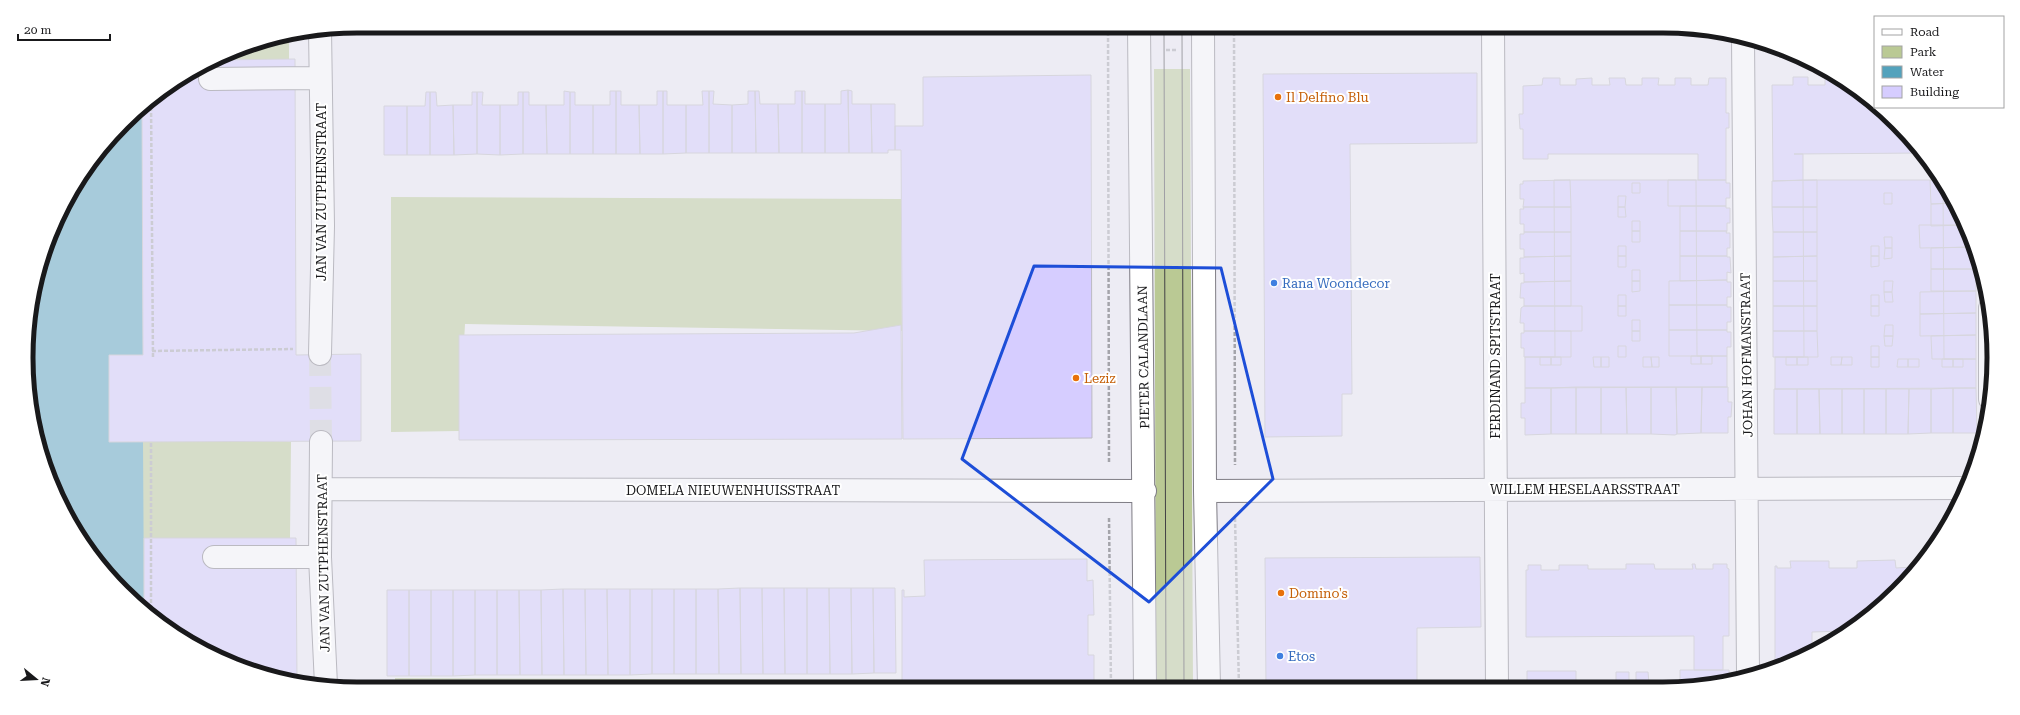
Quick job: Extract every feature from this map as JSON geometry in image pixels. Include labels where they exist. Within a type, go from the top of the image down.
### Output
[{"type":"street","name":"PIETER CALANDLAAN","points":[[1139,33],[1145,682]]},
{"type":"street","points":[[1203,33],[1205,491],[1209,682]]},
{"type":"street","name":"FERDINAND SPITSTRAAT","points":[[1493,33],[1497,682]]},
{"type":"street","name":"JAN VAN ZUTPHENSTRAAT","points":[[320,36],[323,226],[320,354]]},
{"type":"street","name":"JOHAN HOFMANSTRAAT","points":[[1743,43],[1748,670]]},
{"type":"street","points":[[210,79],[320,78]]},
{"type":"street","name":"JAN VAN ZUTPHENSTRAAT","points":[[321,442],[320,558],[326,680]]},
{"type":"street","name":"WILLEM HESELAARSSTRAAT","points":[[1205,491],[1959,488]]},
{"type":"street","name":"DOMELA NIEUWENHUISSTRAAT","points":[[321,489],[1144,491]]},
{"type":"street","points":[[214,557],[320,558]]},
{"type":"path","points":[[1108,33],[1111,682]]},
{"type":"path","points":[[1234,33],[1235,492],[1239,682]]},
{"type":"path","points":[[1108,52],[1234,48]]},
{"type":"path","points":[[151,108],[153,359]]},
{"type":"path","points":[[152,351],[299,349]]},
{"type":"path","points":[[151,442],[151,607]]},
{"type":"highlighted area","points":[[1034,266],[1221,268],[1273,479],[1149,602],[962,459]]},
{"type":"green space","points":[[289,40],[289,59],[229,60],[253,50]]},
{"type":"green space","points":[[1154,69],[1190,69],[1193,682],[1156,682]]},
{"type":"green space","points":[[139,118],[143,355],[109,355],[109,442],[291,442],[290,538],[144,539],[144,601],[128,587],[100,555],[76,520],[66,501],[50,462],[39,421],[33,358],[39,294],[50,253],[66,214],[76,195],[100,160],[128,128]]},
{"type":"green space","points":[[391,197],[901,199],[902,331],[465,324],[459,431],[391,432]]},
{"type":"green space","points":[[395,678],[904,680],[904,682],[395,682]]},
{"type":"water","points":[[142,116],[143,355],[109,355],[109,442],[143,442],[144,601],[128,587],[100,555],[76,520],[66,501],[50,462],[39,421],[33,358],[39,294],[50,253],[66,214],[76,195],[100,160],[128,128]]},
{"type":"building","points":[[295,59],[296,355],[361,354],[361,441],[109,442],[109,355],[143,355],[142,116],[160,100],[195,76],[229,60]]},
{"type":"building","points":[[1477,73],[1477,143],[1350,144],[1352,394],[1342,394],[1342,436],[1265,437],[1263,74]]},
{"type":"building","points":[[1091,75],[1092,438],[903,439],[901,150],[895,150],[895,126],[923,126],[923,77]]},
{"type":"building","points":[[1793,77],[1808,77],[1808,85],[1825,85],[1825,77],[1826,77],[1860,100],[1892,128],[1914,153],[1794,154],[1803,154],[1803,180],[1773,181],[1772,85],[1793,85]]},
{"type":"building","points":[[1543,78],[1560,78],[1560,85],[1576,85],[1576,79],[1592,78],[1592,85],[1610,85],[1609,78],[1625,78],[1626,85],[1642,85],[1642,78],[1659,78],[1658,85],[1675,85],[1675,78],[1691,78],[1691,85],[1708,85],[1709,78],[1726,78],[1726,113],[1729,113],[1729,128],[1726,128],[1726,180],[1698,180],[1698,154],[1548,154],[1548,159],[1523,159],[1523,129],[1520,129],[1519,114],[1523,114],[1523,86],[1542,85]]},
{"type":"building","points":[[848,90],[852,91],[852,104],[871,104],[872,153],[849,153]]},
{"type":"building","points":[[848,90],[849,153],[825,153],[825,104],[841,104],[841,91]]},
{"type":"building","points":[[564,91],[570,92],[570,154],[547,154],[546,105],[564,105]]},
{"type":"building","points":[[610,91],[616,91],[616,154],[593,154],[593,105],[610,105]]},
{"type":"building","points":[[616,91],[621,91],[621,105],[639,105],[640,154],[616,154]]},
{"type":"building","points":[[657,91],[663,91],[663,154],[640,154],[639,105],[657,105]]},
{"type":"building","points":[[663,91],[667,91],[667,105],[686,105],[686,153],[663,154]]},
{"type":"building","points":[[702,91],[709,91],[709,153],[686,153],[686,105],[703,105]]},
{"type":"building","points":[[709,91],[714,91],[713,104],[732,105],[732,153],[709,153]]},
{"type":"building","points":[[748,91],[755,91],[756,153],[732,153],[732,105],[748,104]]},
{"type":"building","points":[[755,91],[759,91],[760,104],[778,104],[779,153],[756,153]]},
{"type":"building","points":[[795,91],[802,91],[802,153],[779,153],[778,104],[795,104]]},
{"type":"building","points":[[802,91],[805,91],[805,104],[825,104],[825,153],[802,153]]},
{"type":"building","points":[[426,92],[430,92],[430,155],[407,155],[407,106],[425,106]]},
{"type":"building","points":[[430,92],[436,92],[437,106],[453,105],[454,155],[430,155]]},
{"type":"building","points":[[472,92],[477,92],[477,154],[454,155],[453,105],[472,105]]},
{"type":"building","points":[[477,92],[483,92],[482,105],[500,105],[500,155],[477,154]]},
{"type":"building","points":[[518,92],[523,92],[523,154],[500,155],[500,105],[518,105]]},
{"type":"building","points":[[523,92],[529,92],[529,105],[546,105],[547,154],[523,154]]},
{"type":"building","points":[[570,92],[575,92],[575,105],[593,105],[593,154],[570,154]]},
{"type":"building","points":[[871,104],[895,104],[895,150],[888,150],[888,153],[872,153]]},
{"type":"building","points":[[384,106],[407,106],[407,155],[384,155]]},
{"type":"building","points":[[1554,180],[1696,180],[1697,356],[1727,356],[1727,387],[1525,388],[1525,357],[1555,357]]},
{"type":"building","points":[[1570,180],[1571,207],[1523,207],[1524,199],[1520,199],[1520,184],[1523,184],[1523,181]]},
{"type":"building","points":[[1668,180],[1726,180],[1726,183],[1730,183],[1730,198],[1726,198],[1726,206],[1668,206]]},
{"type":"building","points":[[1803,180],[1934,180],[1943,194],[1944,359],[1976,359],[1976,388],[1775,389],[1775,357],[1804,357]]},
{"type":"building","points":[[1817,180],[1817,207],[1772,207],[1772,181]]},
{"type":"building","points":[[1930,180],[1934,180],[1948,203],[1931,204]]},
{"type":"building","points":[[1632,183],[1640,183],[1640,193],[1632,193]]},
{"type":"building","points":[[1884,193],[1892,193],[1892,204],[1884,204]]},
{"type":"building","points":[[1618,196],[1626,196],[1625,207],[1618,207]]},
{"type":"building","points":[[1948,203],[1959,225],[1931,226],[1931,204]]},
{"type":"building","points":[[1680,206],[1726,206],[1726,208],[1730,208],[1730,223],[1727,223],[1727,231],[1680,231]]},
{"type":"building","points":[[1523,207],[1571,207],[1571,232],[1524,232],[1524,224],[1520,224],[1520,209],[1524,209]]},
{"type":"building","points":[[1618,207],[1625,207],[1626,217],[1618,217]]},
{"type":"building","points":[[1772,207],[1817,207],[1817,232],[1773,232]]},
{"type":"building","points":[[1632,221],[1640,221],[1640,231],[1632,231]]},
{"type":"building","points":[[1919,225],[1959,225],[1968,247],[1920,248]]},
{"type":"building","points":[[1632,231],[1640,231],[1640,242],[1632,242]]},
{"type":"building","points":[[1680,231],[1727,231],[1726,233],[1730,233],[1730,248],[1727,248],[1727,256],[1680,256]]},
{"type":"building","points":[[1524,232],[1571,232],[1571,256],[1524,257],[1524,249],[1520,249],[1520,234],[1524,234]]},
{"type":"building","points":[[1773,232],[1817,232],[1817,256],[1773,257]]},
{"type":"building","points":[[1884,237],[1892,237],[1892,248],[1885,248]]},
{"type":"building","points":[[1618,246],[1626,246],[1626,256],[1618,256]]},
{"type":"building","points":[[1871,246],[1879,246],[1879,256],[1871,256]]},
{"type":"building","points":[[1968,247],[1975,269],[1931,269],[1931,248]]},
{"type":"building","points":[[1885,248],[1892,248],[1892,258],[1884,259]]},
{"type":"building","points":[[1571,256],[1571,281],[1524,282],[1524,273],[1520,274],[1520,258]]},
{"type":"building","points":[[1618,256],[1626,256],[1626,267],[1618,267]]},
{"type":"building","points":[[1680,256],[1730,257],[1731,273],[1727,272],[1727,280],[1680,281]]},
{"type":"building","points":[[1817,256],[1817,281],[1773,281],[1773,257]]},
{"type":"building","points":[[1871,256],[1879,256],[1879,266],[1871,267]]},
{"type":"building","points":[[1931,269],[1975,269],[1976,291],[1931,291]]},
{"type":"building","points":[[1632,270],[1640,270],[1640,281],[1632,281]]},
{"type":"building","points":[[1727,280],[1727,282],[1731,282],[1731,297],[1727,297],[1727,305],[1669,305],[1669,281]]},
{"type":"building","points":[[1571,281],[1571,306],[1524,306],[1524,298],[1520,298],[1521,283],[1524,282]]},
{"type":"building","points":[[1632,281],[1640,281],[1640,291],[1632,292]]},
{"type":"building","points":[[1773,281],[1817,281],[1817,306],[1773,306]]},
{"type":"building","points":[[1884,281],[1893,281],[1892,292],[1884,292]]},
{"type":"building","points":[[1976,291],[1976,313],[1920,314],[1920,292]]},
{"type":"building","points":[[1884,292],[1892,292],[1893,302],[1885,302]]},
{"type":"building","points":[[1618,295],[1626,295],[1626,306],[1618,306]]},
{"type":"building","points":[[1871,295],[1879,295],[1879,306],[1871,306]]},
{"type":"building","points":[[1669,305],[1727,305],[1727,307],[1731,307],[1731,322],[1727,322],[1727,330],[1669,330]]},
{"type":"building","points":[[1524,306],[1582,306],[1582,331],[1524,331],[1524,323],[1520,323],[1521,308]]},
{"type":"building","points":[[1618,306],[1626,306],[1626,316],[1618,316]]},
{"type":"building","points":[[1773,306],[1817,306],[1817,331],[1773,331]]},
{"type":"building","points":[[1871,306],[1879,306],[1879,316],[1871,316]]},
{"type":"building","points":[[1976,313],[1976,335],[1920,336],[1920,314]]},
{"type":"building","points":[[1632,320],[1640,320],[1640,331],[1632,331]]},
{"type":"building","points":[[901,325],[902,439],[459,440],[459,335],[854,333]]},
{"type":"building","points":[[1885,325],[1893,325],[1893,336],[1884,336]]},
{"type":"building","points":[[1669,330],[1727,330],[1727,332],[1731,332],[1731,347],[1727,347],[1727,356],[1669,356]]},
{"type":"building","points":[[1524,331],[1571,331],[1571,357],[1524,357],[1524,348],[1521,348],[1521,333],[1524,333]]},
{"type":"building","points":[[1632,331],[1640,331],[1640,341],[1632,341]]},
{"type":"building","points":[[1773,331],[1817,331],[1818,357],[1773,357]]},
{"type":"building","points":[[1976,335],[1976,359],[1932,359],[1931,336]]},
{"type":"building","points":[[1884,336],[1893,336],[1892,346],[1885,346]]},
{"type":"building","points":[[1618,346],[1626,346],[1626,357],[1618,357]]},
{"type":"building","points":[[1871,346],[1879,346],[1879,357],[1871,357]]},
{"type":"building","points":[[1691,356],[1701,356],[1701,364],[1691,364]]},
{"type":"building","points":[[1701,356],[1712,356],[1712,364],[1701,364]]},
{"type":"building","points":[[1540,357],[1551,357],[1551,365],[1540,365]]},
{"type":"building","points":[[1551,357],[1561,357],[1561,365],[1551,365]]},
{"type":"building","points":[[1593,357],[1601,357],[1601,367],[1594,367]]},
{"type":"building","points":[[1601,357],[1609,357],[1609,367],[1601,367]]},
{"type":"building","points":[[1643,357],[1651,357],[1652,367],[1643,367]]},
{"type":"building","points":[[1651,357],[1659,357],[1659,367],[1652,367]]},
{"type":"building","points":[[1786,357],[1797,357],[1797,365],[1786,365]]},
{"type":"building","points":[[1797,357],[1808,357],[1808,365],[1797,365]]},
{"type":"building","points":[[1831,357],[1842,357],[1841,365],[1831,365]]},
{"type":"building","points":[[1842,357],[1852,357],[1852,365],[1841,365]]},
{"type":"building","points":[[1871,357],[1879,357],[1879,367],[1871,367]]},
{"type":"building","points":[[1898,359],[1908,359],[1908,367],[1897,367]]},
{"type":"building","points":[[1908,359],[1919,359],[1919,367],[1908,367]]},
{"type":"building","points":[[1942,359],[1953,359],[1953,367],[1942,367]]},
{"type":"building","points":[[1953,359],[1963,359],[1963,367],[1953,367]]},
{"type":"building","points":[[1576,387],[1601,387],[1601,434],[1576,434]]},
{"type":"building","points":[[1576,387],[1576,434],[1551,434],[1551,388]]},
{"type":"building","points":[[1601,387],[1626,387],[1627,434],[1601,434]]},
{"type":"building","points":[[1626,387],[1651,387],[1651,434],[1627,434]]},
{"type":"building","points":[[1651,387],[1676,387],[1677,434],[1651,434]]},
{"type":"building","points":[[1676,387],[1702,387],[1701,433],[1677,434]]},
{"type":"building","points":[[1702,387],[1728,387],[1728,402],[1732,402],[1731,417],[1728,417],[1728,433],[1701,433]]},
{"type":"building","points":[[1525,388],[1551,388],[1551,434],[1525,435],[1525,418],[1521,418],[1521,403],[1525,403]]},
{"type":"building","points":[[1953,388],[1953,433],[1931,433],[1931,389]]},
{"type":"building","points":[[1953,388],[1976,388],[1977,433],[1953,433]]},
{"type":"building","points":[[1774,389],[1797,389],[1797,434],[1774,434]]},
{"type":"building","points":[[1797,389],[1819,389],[1820,434],[1797,434]]},
{"type":"building","points":[[1819,389],[1842,389],[1842,434],[1820,434]]},
{"type":"building","points":[[1842,389],[1864,389],[1864,434],[1842,434]]},
{"type":"building","points":[[1864,389],[1886,389],[1886,434],[1864,434]]},
{"type":"building","points":[[1886,389],[1909,389],[1908,434],[1886,434]]},
{"type":"building","points":[[1909,389],[1931,389],[1931,433],[1908,434]]},
{"type":"building","points":[[144,538],[296,538],[297,676],[253,665],[214,649],[177,627],[144,601]]},
{"type":"building","points":[[1480,557],[1481,627],[1417,628],[1417,682],[1266,682],[1265,558]]},
{"type":"building","points":[[1087,559],[1087,581],[1093,580],[1094,615],[1088,615],[1088,655],[1094,655],[1094,682],[902,682],[902,590],[904,590],[904,597],[925,596],[924,560]]},
{"type":"building","points":[[1895,560],[1896,568],[1909,567],[1892,587],[1860,615],[1843,627],[1837,631],[1812,632],[1812,646],[1775,662],[1775,566],[1777,566],[1777,568],[1791,568],[1790,561],[1829,561],[1829,568],[1857,568],[1857,561]]},
{"type":"building","points":[[1626,564],[1654,564],[1655,569],[1693,569],[1692,564],[1695,564],[1696,569],[1713,569],[1713,564],[1727,564],[1727,568],[1729,569],[1729,636],[1723,636],[1723,670],[1694,670],[1694,636],[1526,637],[1526,570],[1528,570],[1528,565],[1541,565],[1541,570],[1559,570],[1559,565],[1588,565],[1588,569],[1626,569]]},
{"type":"building","points":[[740,588],[762,588],[763,674],[741,674]]},
{"type":"building","points":[[740,588],[741,674],[719,674],[718,589]]},
{"type":"building","points":[[762,588],[784,588],[785,674],[763,674]]},
{"type":"building","points":[[784,588],[807,588],[807,674],[785,674]]},
{"type":"building","points":[[807,588],[829,588],[830,674],[807,674]]},
{"type":"building","points":[[829,588],[851,588],[852,674],[830,674]]},
{"type":"building","points":[[851,588],[873,588],[874,673],[852,674]]},
{"type":"building","points":[[873,588],[895,588],[896,673],[874,673]]},
{"type":"building","points":[[563,589],[585,589],[586,675],[564,675]]},
{"type":"building","points":[[563,589],[564,675],[542,675],[541,590]]},
{"type":"building","points":[[585,589],[607,589],[608,675],[586,675]]},
{"type":"building","points":[[607,589],[630,589],[630,675],[608,675]]},
{"type":"building","points":[[630,589],[652,589],[652,674],[630,675]]},
{"type":"building","points":[[652,589],[674,589],[674,674],[652,674]]},
{"type":"building","points":[[674,589],[696,589],[696,674],[674,674]]},
{"type":"building","points":[[696,589],[718,589],[719,674],[696,674]]},
{"type":"building","points":[[387,590],[409,590],[409,676],[387,676]]},
{"type":"building","points":[[409,590],[431,590],[431,676],[409,676]]},
{"type":"building","points":[[431,590],[453,590],[453,676],[431,676]]},
{"type":"building","points":[[453,590],[475,590],[475,675],[453,676]]},
{"type":"building","points":[[475,590],[497,590],[497,675],[475,675]]},
{"type":"building","points":[[497,590],[519,590],[520,675],[497,675]]},
{"type":"building","points":[[519,590],[541,590],[542,675],[520,675]]},
{"type":"building","points":[[1680,670],[1729,670],[1730,675],[1726,676],[1680,681]]},
{"type":"building","points":[[1527,671],[1576,671],[1576,682],[1527,682]]},
{"type":"building","points":[[1616,672],[1629,672],[1629,682],[1616,682]]},
{"type":"building","points":[[1636,672],[1648,672],[1649,682],[1636,682]]},
{"type":"tunnel","points":[[320,354],[321,442]]},
{"type":"tram line","points":[[1164,33],[1166,682]]},
{"type":"tram line","points":[[1182,33],[1184,682]]},
{"type":"place","name":"Il Delfino Blu","points":[[1278,97]]},
{"type":"place","name":"Rana Woondecor","points":[[1274,283]]},
{"type":"place","name":"Leziz","points":[[1076,378]]},
{"type":"place","name":"Domino's","points":[[1281,593]]},
{"type":"place","name":"Etos","points":[[1280,656]]}]
